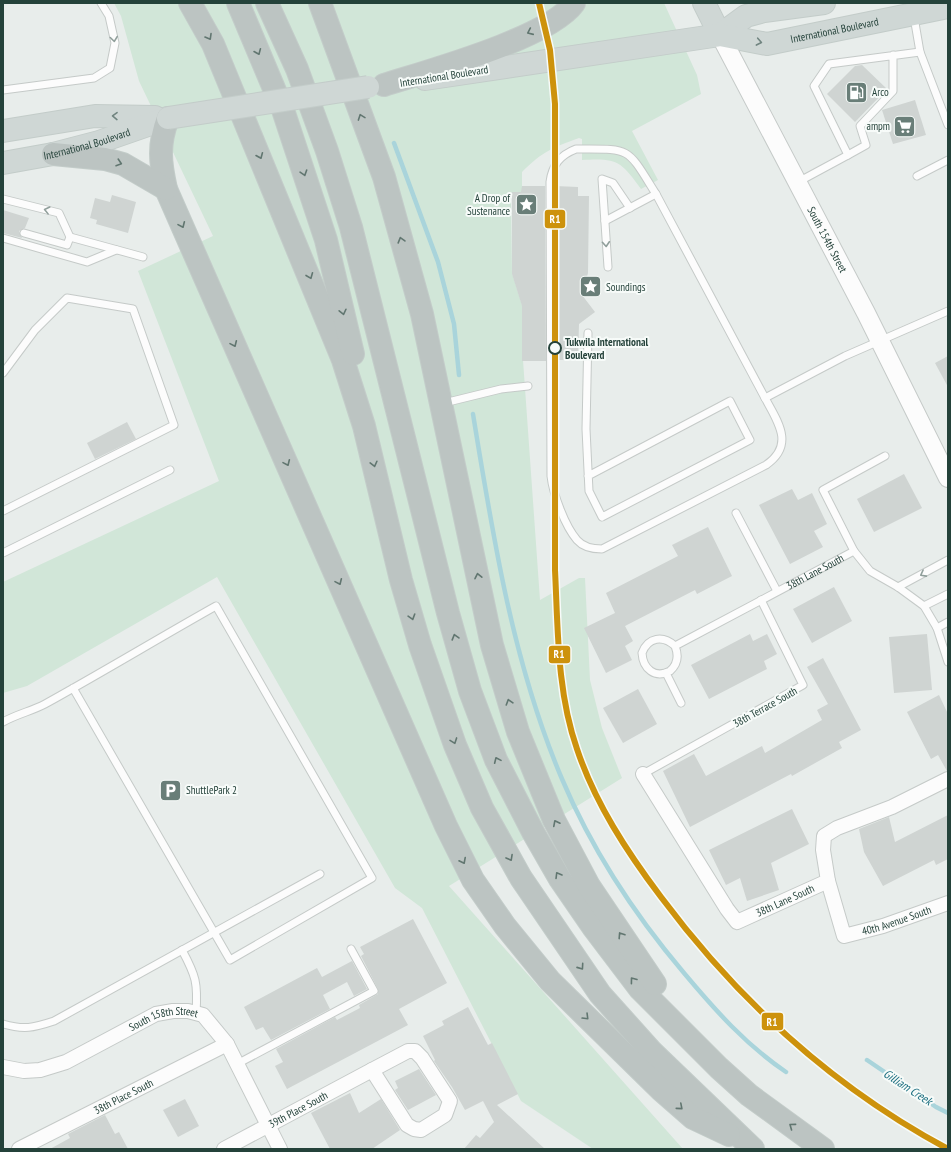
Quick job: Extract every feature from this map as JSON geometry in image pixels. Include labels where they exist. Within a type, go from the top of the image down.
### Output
[{"type":"highway","points":[[190,3],[213,44],[340,353],[364,426],[401,580],[420,645],[455,745],[482,808],[521,878],[600,994],[652,1052],[749,1146]]},
{"type":"highway","points":[[238,3],[283,110],[326,240],[354,361],[364,426]]},
{"type":"highway","points":[[267,3],[299,77],[327,151],[351,227],[448,612],[470,691],[496,760],[533,832],[560,880],[640,990],[719,1068],[749,1095],[823,1149]]},
{"type":"highway","points":[[320,3],[384,177],[422,314],[492,645],[518,732],[554,820],[589,886],[641,965],[719,1068]]},
{"type":"highway","points":[[328,3],[328,27]]},
{"type":"highway","points":[[384,85],[494,48],[550,23],[574,3]]},
{"type":"highway","points":[[168,118],[160,146],[162,170],[166,190],[446,826],[473,880],[505,926],[550,981],[616,1046],[693,1118],[749,1146]]},
{"type":"highway","points":[[53,154],[105,159],[122,164],[166,190]]},
{"type":"main road","name":"South 154th Street","points":[[704,3],[720,34]]},
{"type":"main road","name":"International Boulevard","points":[[720,34],[746,16],[764,11],[824,3]]},
{"type":"main road","name":"International Boulevard","points":[[3,130],[95,116],[168,118],[720,34],[767,44],[948,7]]},
{"type":"main road","name":"International Boulevard","points":[[3,163],[53,154],[99,142],[168,118]]},
{"type":"street","name":"South 154th Street","points":[[720,34],[880,340],[948,478]]},
{"type":"street","name":"38th Lane South","points":[[642,774],[727,909],[737,922],[828,881],[823,850],[824,836],[836,828],[892,807],[948,779]]},
{"type":"street","name":"40th Avenue South","points":[[828,881],[844,936],[884,926],[948,903]]},
{"type":"street","name":"South 158th Street","points":[[3,1066],[24,1071],[40,1070],[66,1062],[156,1014],[173,1011],[203,1015],[227,1044],[280,1149]]},
{"type":"street","name":"38th Place South","points":[[19,1149],[227,1044]]},
{"type":"street","name":"39th Place South","points":[[224,1149],[268,1126],[372,1070],[408,1051],[415,1051],[422,1058],[450,1101],[445,1115],[421,1130],[414,1129],[407,1125],[372,1070]]},
{"type":"lane","points":[[3,90],[94,78],[110,68],[115,43],[109,16],[101,3]]},
{"type":"lane","points":[[913,14],[920,52],[948,125]]},
{"type":"lane","points":[[848,154],[814,86],[828,64],[920,52]]},
{"type":"lane","points":[[798,182],[866,144],[860,126],[893,90],[893,56]]},
{"type":"lane","points":[[576,149],[618,149],[632,157],[656,194],[765,398],[780,427],[783,438],[777,457],[766,466],[609,547],[602,549],[588,548],[576,540],[556,500],[550,476],[551,175],[557,161],[569,152],[576,149]]},
{"type":"lane","points":[[917,176],[948,160]]},
{"type":"lane","points":[[608,267],[602,179],[613,183],[630,208]]},
{"type":"lane","points":[[605,221],[656,194]]},
{"type":"lane","points":[[3,199],[59,213],[70,237],[67,245],[24,233]]},
{"type":"lane","points":[[70,237],[143,257]]},
{"type":"lane","points":[[3,238],[87,262],[116,250]]},
{"type":"lane","points":[[3,373],[36,330],[67,298],[133,309],[174,425],[3,511]]},
{"type":"lane","points":[[765,398],[880,340],[948,311]]},
{"type":"lane","points":[[588,333],[586,429],[588,476],[589,491],[602,517],[750,440],[730,401],[588,476]]},
{"type":"lane","points":[[442,404],[501,389],[528,386]]},
{"type":"lane","points":[[854,551],[823,490],[885,456]]},
{"type":"lane","points":[[3,553],[170,470]]},
{"type":"lane","points":[[736,513],[777,591]]},
{"type":"lane","name":"38th Lane South","points":[[675,646],[854,551],[870,571],[898,587],[924,606]]},
{"type":"lane","points":[[898,587],[948,560]]},
{"type":"lane","points":[[948,594],[924,606],[937,628],[948,662]]},
{"type":"lane","name":"38th Terrace South","points":[[642,774],[803,685],[761,600]]},
{"type":"lane","points":[[3,722],[15,715],[43,705],[216,606],[372,878],[230,960],[73,688]]},
{"type":"lane","points":[[937,628],[948,622]]},
{"type":"lane","points":[[655,639],[670,641],[675,646],[678,653],[675,667],[666,673],[656,674],[650,672],[642,660],[644,648],[649,642],[655,639]]},
{"type":"lane","points":[[666,673],[681,703]]},
{"type":"lane","points":[[3,1024],[21,1029],[36,1027],[54,1021],[320,874]]},
{"type":"lane","points":[[237,1064],[374,991],[351,949]]},
{"type":"lane","points":[[182,950],[196,978],[198,988],[196,1013]]},
{"type":"green space","points":[[114,3],[664,3],[697,75],[701,94],[632,131],[658,180],[641,189],[628,172],[617,163],[603,160],[582,160],[582,139],[579,138],[548,151],[529,165],[522,172],[522,197],[511,197],[512,273],[522,305],[523,360],[540,600],[579,578],[585,578],[590,680],[602,728],[622,778],[449,886],[683,1149],[593,1149],[521,1101],[422,908],[395,888],[217,577],[27,686],[3,693],[3,582],[219,481],[138,271],[213,236],[139,81],[121,16]]},
{"type":"building","name":"Arco","points":[[862,65],[887,89],[855,122],[827,94],[855,66]]},
{"type":"building","name":"ampm","points":[[915,100],[926,135],[893,144],[882,110]]},
{"type":"building","points":[[522,186],[545,186],[546,361],[522,361],[522,306],[512,274],[512,192],[521,192]]},
{"type":"building","points":[[555,186],[578,187],[578,196],[589,196],[588,273],[582,295],[595,312],[579,324],[578,360],[556,360]]},
{"type":"building","points":[[112,195],[136,202],[128,233],[96,224],[97,220],[90,218],[95,198],[110,202]]},
{"type":"building","points":[[3,210],[29,218],[25,228],[19,231],[22,238],[3,233]]},
{"type":"building","points":[[948,356],[948,387],[935,363]]},
{"type":"building","points":[[127,422],[136,439],[95,459],[87,443]]},
{"type":"building","points":[[904,474],[922,508],[874,532],[857,499]]},
{"type":"building","points":[[792,489],[798,500],[812,493],[827,524],[814,531],[823,547],[790,564],[759,505]]},
{"type":"building","points":[[708,527],[732,576],[697,594],[695,590],[625,626],[633,641],[625,646],[632,660],[606,673],[584,628],[615,613],[606,593],[678,556],[672,545]]},
{"type":"building","points":[[834,587],[852,621],[812,643],[793,609]]},
{"type":"building","points":[[750,634],[753,641],[767,634],[777,654],[764,661],[767,669],[709,699],[691,665]]},
{"type":"building","points":[[927,634],[932,690],[894,693],[889,637]]},
{"type":"building","points":[[823,658],[861,730],[839,742],[842,748],[792,776],[791,774],[690,827],[663,771],[694,754],[706,776],[762,746],[765,753],[822,720],[817,710],[828,704],[807,667]]},
{"type":"building","points":[[638,689],[657,724],[623,743],[603,708]]},
{"type":"building","points":[[939,695],[948,714],[947,771],[938,755],[931,759],[907,712]]},
{"type":"building","points":[[792,809],[809,844],[771,863],[779,890],[747,901],[740,878],[726,885],[709,850]]},
{"type":"building","points":[[948,815],[948,859],[936,865],[934,860],[883,886],[864,852],[859,829],[889,817],[895,842]]},
{"type":"building","points":[[413,919],[447,983],[399,1009],[408,1025],[287,1089],[275,1066],[283,1062],[276,1049],[335,1017],[337,1020],[360,1008],[359,1005],[378,994],[378,989],[361,956],[364,954],[360,947]]},
{"type":"building","points":[[352,961],[367,989],[354,996],[347,982],[323,995],[330,1009],[271,1040],[263,1027],[256,1030],[244,1007],[317,968],[322,977]]},
{"type":"building","points":[[468,1007],[488,1045],[492,1043],[518,1094],[497,1105],[545,1149],[464,1149],[476,1135],[480,1138],[494,1122],[483,1101],[465,1110],[452,1087],[434,1061],[435,1060],[423,1036],[444,1025],[442,1021]]},
{"type":"building","points":[[419,1069],[436,1095],[408,1110],[395,1090],[398,1088],[395,1081]]},
{"type":"building","points":[[350,1093],[359,1113],[381,1099],[400,1130],[372,1149],[330,1149],[311,1113]]},
{"type":"building","points":[[185,1099],[199,1126],[178,1137],[163,1110]]},
{"type":"building","points":[[105,1115],[115,1134],[119,1132],[128,1149],[50,1149],[70,1138],[68,1134]]},
{"type":"waterway","points":[[394,143],[438,262],[454,324],[459,375]]},
{"type":"waterway","points":[[473,414],[488,507],[518,645],[530,691],[545,735],[574,805],[601,856],[631,904],[666,951],[707,1000],[744,1039],[771,1062],[786,1072]]},
{"type":"waterway","name":"Gilliam Creek","points":[[867,1060],[936,1107],[948,1113]]},
{"type":"transit line","name":"R1","points":[[539,3],[550,50],[555,104],[555,570],[558,638],[562,683],[570,727],[584,769],[593,789],[624,845],[661,897],[722,971],[756,1006],[827,1070],[906,1125],[948,1149]]},
{"type":"place","name":"Arco","points":[[857,92]]},
{"type":"place","name":"ampm","points":[[905,126]]},
{"type":"place","name":"A Drop of Sustenance","points":[[526,204]]},
{"type":"place","name":"Soundings","points":[[590,287]]},
{"type":"place","name":"Tukwila International Boulevard","points":[[555,348]]},
{"type":"place","name":"ShuttlePark 2","points":[[171,790]]}]
